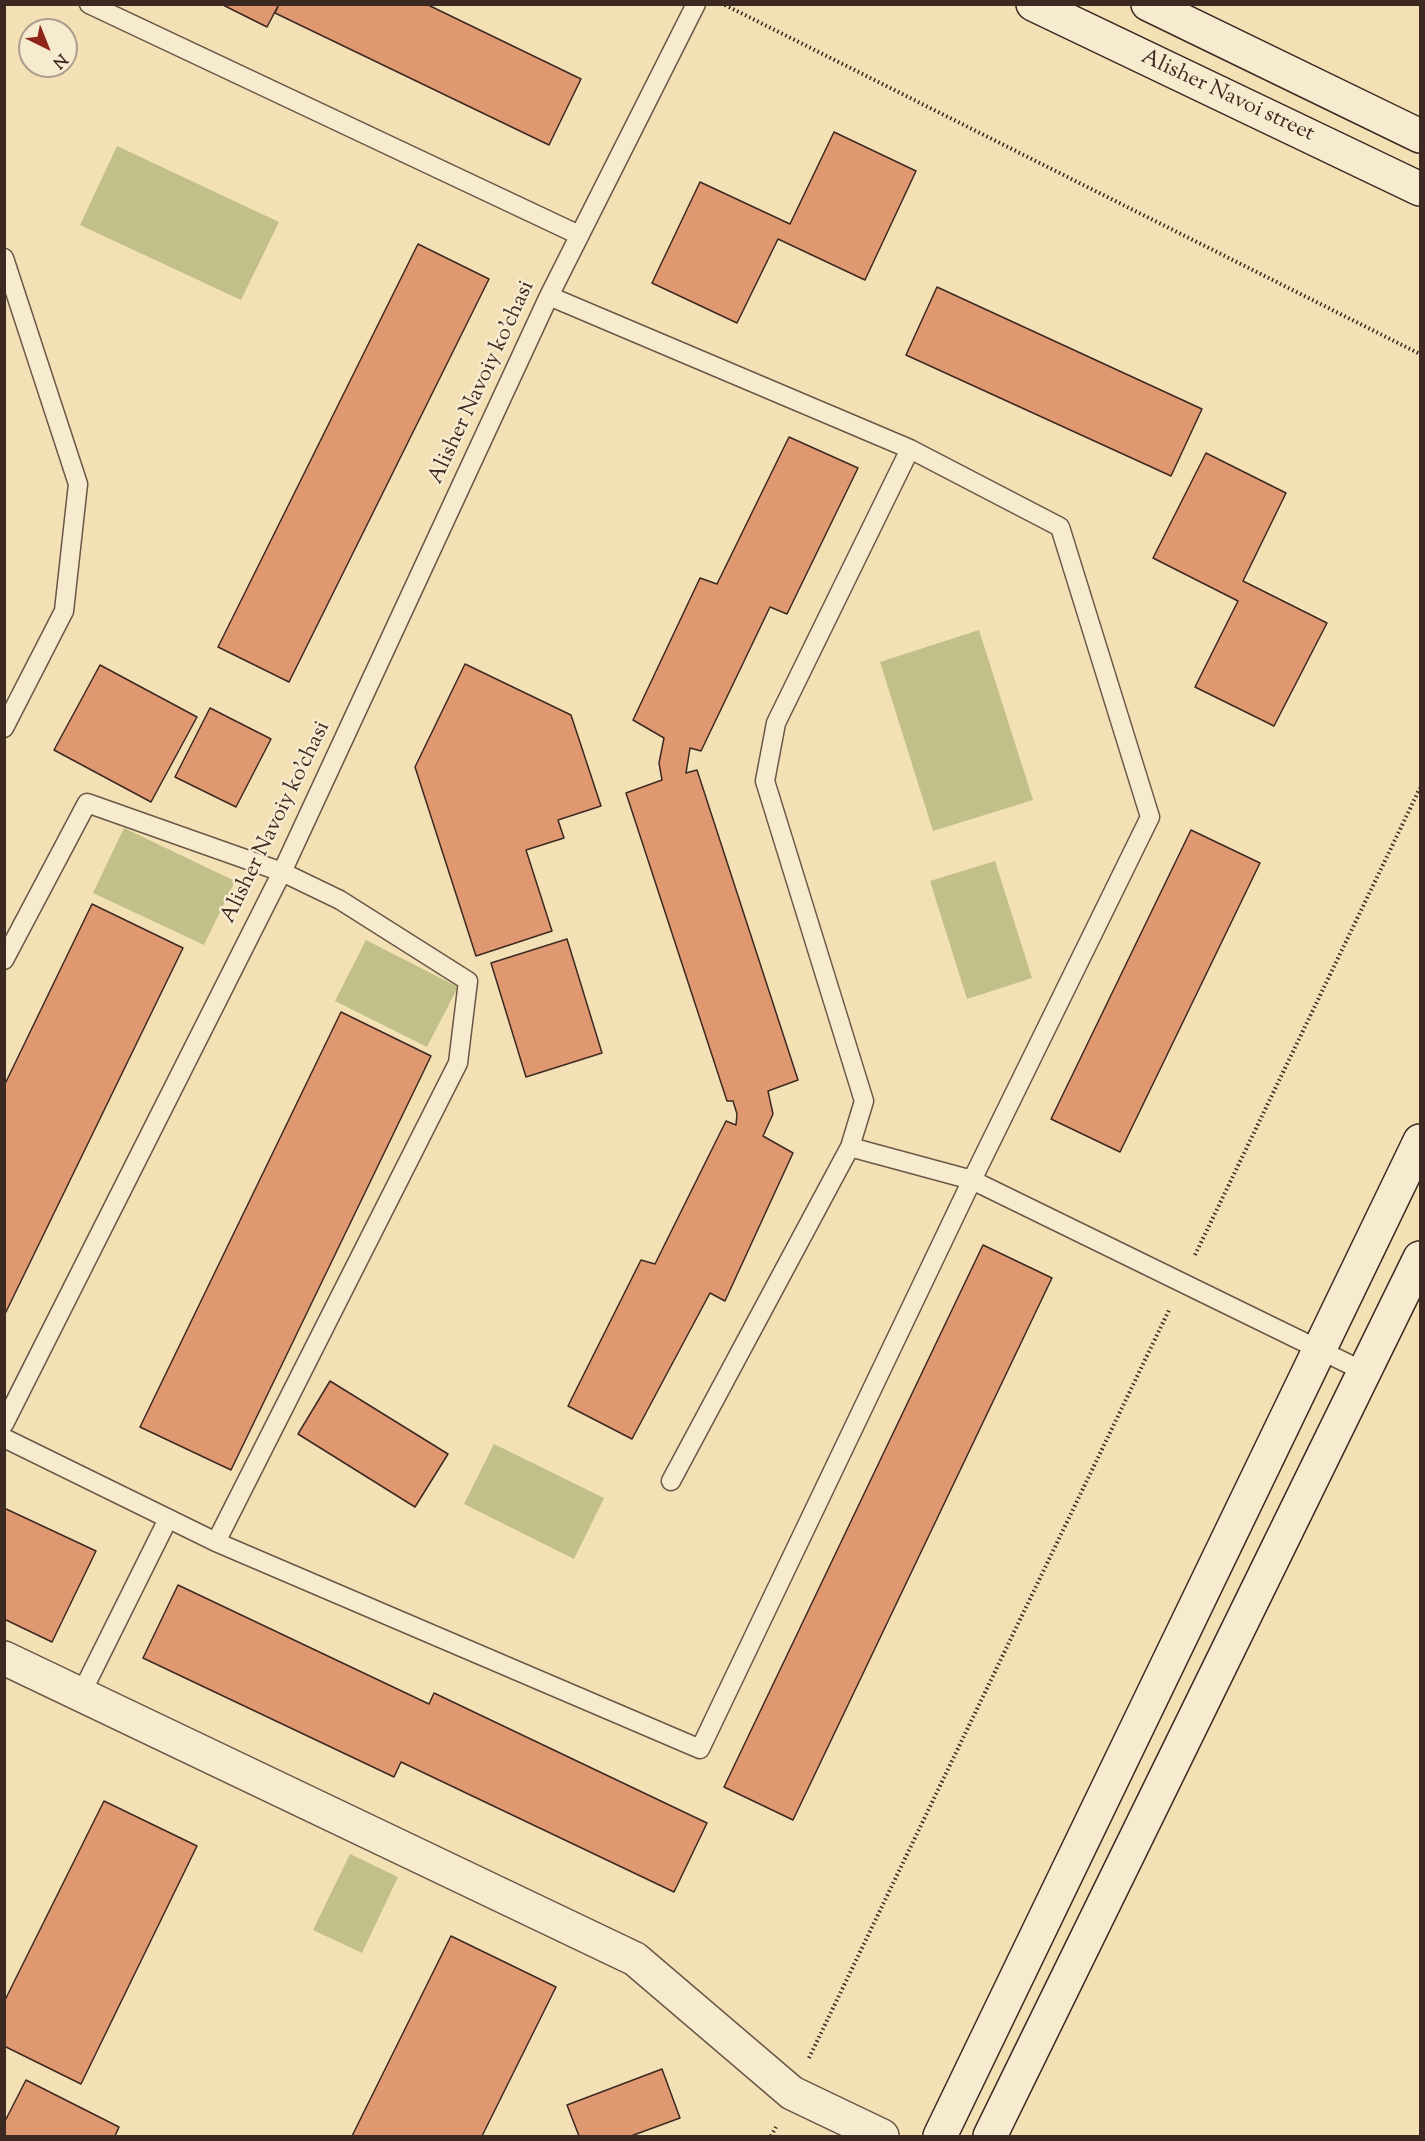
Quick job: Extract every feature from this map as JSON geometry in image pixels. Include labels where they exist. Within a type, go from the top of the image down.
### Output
[{"type":"main road","name":"Alisher Navoi street","points":[[1033,4],[1420,189]]},
{"type":"main road","points":[[1148,4],[1420,136]]},
{"type":"main road","points":[[940,2136],[1420,1141]]},
{"type":"main road","points":[[990,2136],[1420,1258]]},
{"type":"main road","points":[[4,1658],[635,1959],[792,2093],[882,2136]]},
{"type":"lane","points":[[89,4],[579,235]]},
{"type":"lane","name":"Alisher Navoiy ko'chasi","points":[[4,1424],[282,872],[549,296],[696,4]]},
{"type":"lane","points":[[4,258],[78,484],[64,611],[4,728]]},
{"type":"lane","points":[[4,1438],[216,1542],[700,1749],[972,1180],[1150,817],[1060,527],[910,448],[549,296]]},
{"type":"lane","points":[[671,1480],[850,1147],[864,1101],[765,781],[776,723],[910,448]]},
{"type":"lane","points":[[4,960],[87,803],[282,872],[340,900],[468,981],[458,1063],[216,1542]]},
{"type":"lane","points":[[850,1147],[972,1180],[1365,1372]]},
{"type":"lane","points":[[81,1694],[168,1519]]},
{"type":"path","points":[[724,4],[1420,354]]},
{"type":"path","points":[[771,2136],[1420,789]]},
{"type":"shaded area","points":[[117,146],[279,222],[241,300],[80,225]]},
{"type":"shaded area","points":[[979,630],[1033,800],[933,831],[880,662]]},
{"type":"shaded area","points":[[124,828],[235,881],[204,945],[93,893]]},
{"type":"shaded area","points":[[995,861],[1032,978],[967,999],[930,881]]},
{"type":"shaded area","points":[[366,940],[458,987],[427,1047],[335,1001]]},
{"type":"shaded area","points":[[494,1444],[604,1498],[574,1559],[464,1504]]},
{"type":"shaded area","points":[[350,1854],[398,1877],[362,1953],[313,1930]]},
{"type":"building","points":[[221,4],[279,4],[267,27]]},
{"type":"building","points":[[279,4],[426,4],[581,79],[549,145],[275,13]]},
{"type":"building","points":[[834,132],[916,171],[865,280],[778,239],[737,323],[652,283],[700,182],[790,224]]},
{"type":"building","points":[[418,244],[489,279],[289,682],[218,647]]},
{"type":"building","points":[[937,287],[1202,409],[1171,476],[906,355]]},
{"type":"building","points":[[789,437],[858,468],[787,614],[770,607],[701,751],[690,748],[686,773],[697,770],[798,1080],[768,1091],[773,1114],[763,1136],[793,1153],[725,1301],[710,1293],[632,1439],[568,1406],[641,1260],[655,1264],[726,1121],[736,1125],[737,1114],[733,1101],[727,1101],[626,793],[662,780],[659,763],[664,738],[633,720],[700,578],[717,584]]},
{"type":"building","points":[[1206,453],[1286,493],[1243,581],[1327,623],[1274,726],[1195,687],[1238,601],[1153,558]]},
{"type":"building","points":[[465,664],[571,715],[601,806],[558,820],[564,838],[526,850],[552,931],[476,956],[415,767]]},
{"type":"building","points":[[100,665],[197,717],[151,802],[54,750]]},
{"type":"building","points":[[210,708],[271,739],[236,807],[175,777]]},
{"type":"building","points":[[1191,830],[1260,863],[1120,1152],[1051,1119]]},
{"type":"building","points":[[92,904],[183,948],[4,1316],[4,1086]]},
{"type":"building","points":[[567,939],[602,1053],[526,1077],[491,963]]},
{"type":"building","points":[[341,1012],[431,1056],[231,1470],[140,1427]]},
{"type":"building","points":[[983,1245],[1052,1278],[793,1820],[724,1787]]},
{"type":"building","points":[[330,1381],[448,1454],[415,1507],[298,1434]]},
{"type":"building","points":[[4,1508],[96,1551],[52,1642],[4,1619]]},
{"type":"building","points":[[178,1585],[429,1704],[434,1693],[707,1823],[674,1892],[401,1762],[394,1777],[143,1658]]},
{"type":"building","points":[[104,1801],[197,1846],[81,2084],[4,2046],[4,2002]]},
{"type":"building","points":[[451,1936],[556,1987],[482,2136],[352,2136]]},
{"type":"building","points":[[662,2069],[680,2118],[631,2136],[579,2136],[567,2105]]},
{"type":"building","points":[[26,2080],[119,2127],[115,2136],[4,2136],[4,2123]]}]
